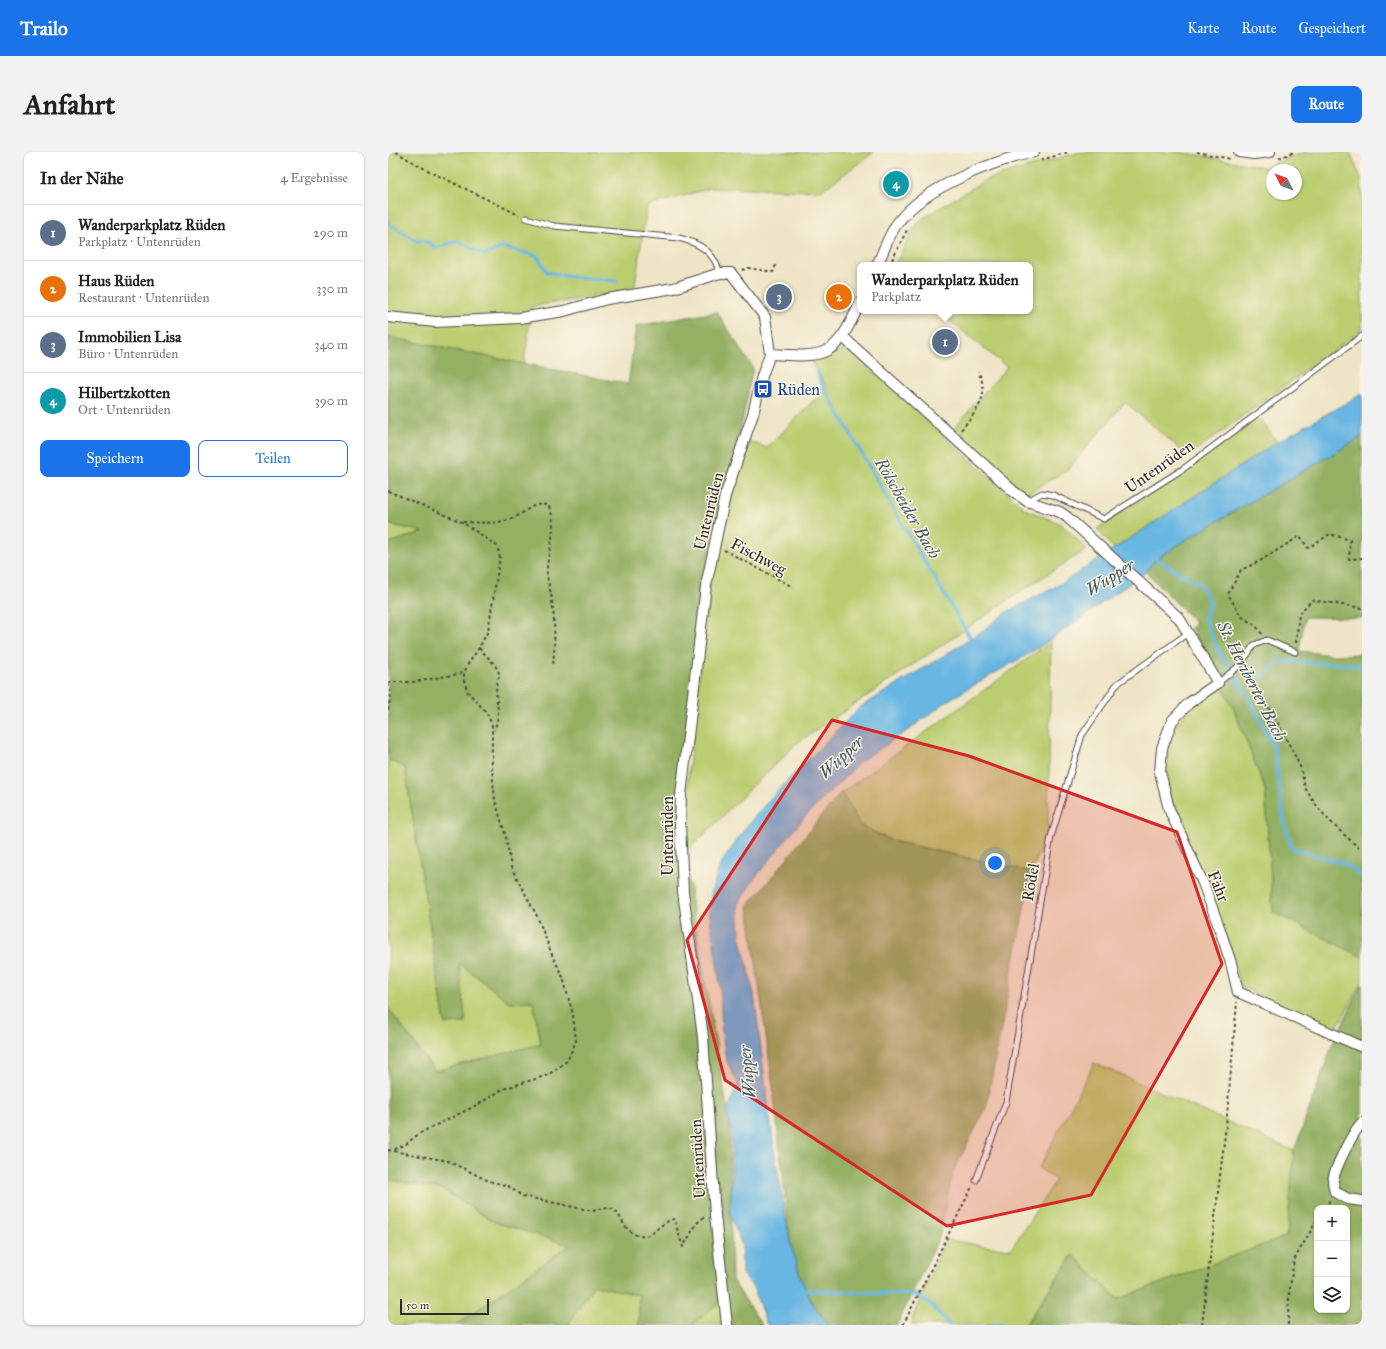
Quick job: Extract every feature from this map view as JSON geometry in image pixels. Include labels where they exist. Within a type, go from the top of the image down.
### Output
[{"type":"street","points":[[878,262],[897,224],[908,211],[958,179],[1001,161],[1034,152]]},
{"type":"street","points":[[1238,152],[1260,154],[1270,152]]},
{"type":"street","points":[[388,317],[422,322],[520,318],[564,311],[607,299],[674,288],[720,273],[731,273]]},
{"type":"street","name":"Untenrüden","points":[[727,1325],[715,1215],[703,1037],[685,914],[680,824],[706,586],[725,496],[754,414],[762,376],[770,354],[765,317],[731,273]]},
{"type":"street","points":[[770,354],[816,356],[827,351],[843,337],[857,309]]},
{"type":"street","points":[[843,337],[954,439],[1026,501],[1060,512],[1159,599],[1178,618],[1218,683]]},
{"type":"street","name":"Fähr","points":[[1218,683],[1189,703],[1172,721],[1162,748],[1160,772],[1170,809],[1203,883],[1218,924],[1231,963],[1238,992]]},
{"type":"street","points":[[1238,992],[1362,1047]]},
{"type":"street","points":[[1362,1123],[1358,1127],[1343,1154],[1333,1179],[1335,1192],[1348,1199],[1362,1201]]},
{"type":"lane","points":[[526,218],[554,226],[679,238],[695,242],[712,256],[720,273]]},
{"type":"lane","name":"Untenrüden","points":[[1026,501],[1042,494],[1053,495],[1104,519],[1168,480],[1362,336]]},
{"type":"lane","name":"Rödel","points":[[976,1180],[1006,1102],[1051,837],[1082,735],[1117,684],[1188,633]]},
{"type":"lane","points":[[1267,640],[1295,652]]},
{"type":"lane","name":"Fähr","points":[[1218,683],[1238,667],[1254,645],[1267,640]]},
{"type":"path","points":[[396,152],[427,170],[526,218]]},
{"type":"path","points":[[1040,161],[1069,152]]},
{"type":"path","points":[[892,262],[912,222]]},
{"type":"path","points":[[731,273],[748,268],[773,272],[776,265]]},
{"type":"path","points":[[954,439],[982,401],[984,391],[982,380],[978,371]]},
{"type":"path","points":[[388,491],[462,522],[497,546],[499,551],[500,558],[488,631],[468,664],[464,673],[464,681],[468,692],[490,718],[493,731],[492,770],[494,800],[506,837],[511,867],[537,916],[553,957],[563,976],[576,1041],[567,1061],[548,1075],[503,1089],[477,1105],[420,1133],[406,1144],[393,1150]]},
{"type":"path","points":[[462,522],[500,522],[512,518],[537,505],[546,504],[549,506],[552,514],[553,525],[547,567],[554,614],[553,666]]},
{"type":"path","points":[[1267,640],[1256,626],[1241,616],[1228,594],[1241,570],[1260,561],[1300,536],[1308,548],[1330,534],[1350,540],[1349,559],[1362,558]]},
{"type":"path","name":"Fischweg","points":[[714,545],[793,588]]},
{"type":"path","points":[[1295,652],[1299,614],[1312,600],[1362,608]]},
{"type":"path","points":[[479,648],[495,665],[500,675],[495,688],[499,714],[493,731]]},
{"type":"path","points":[[1238,667],[1258,690],[1299,764],[1306,788],[1323,814],[1347,838],[1362,850]]},
{"type":"path","points":[[388,710],[390,694],[388,682],[414,682],[464,673]]},
{"type":"path","points":[[1202,1325],[1226,1126],[1238,992]]},
{"type":"path","points":[[388,1150],[448,1161],[489,1181],[508,1186],[522,1196],[593,1211],[601,1208],[613,1209],[622,1223],[635,1234],[642,1236],[652,1234],[674,1219],[683,1247],[700,1219],[715,1215]]},
{"type":"path","points":[[903,1325],[976,1180]]},
{"type":"path","points":[[1288,1325],[1289,1294],[1294,1260],[1314,1225]]},
{"type":"highlighted area","points":[[832,720],[969,756],[1177,832],[1222,964],[1091,1195],[947,1226],[725,1080],[687,940]]},
{"type":"green space","points":[[388,152],[874,152],[821,191],[711,188],[647,206],[634,291],[532,306],[524,364],[388,337]]},
{"type":"green space","points":[[1080,152],[1180,152],[1266,166],[1266,200],[1302,200],[1302,164],[1272,164],[1305,152],[1350,152],[1362,181],[1362,330],[1188,456],[1125,402],[1068,469],[1030,492],[1025,493],[955,427],[1007,367],[942,314],[1033,314],[1033,262],[897,262],[913,230],[923,218],[985,180]]},
{"type":"green space","points":[[717,312],[753,368],[739,437],[709,556],[678,794],[693,910],[729,1118],[732,1280],[762,1325],[733,1325],[722,1300],[692,1325],[639,1325],[639,1295],[594,1285],[568,1325],[456,1325],[570,1245],[494,1222],[442,1189],[388,1180],[388,1008],[435,1071],[541,1044],[533,1001],[510,1002],[459,963],[466,1023],[445,1024],[405,768],[388,759],[388,543],[423,532],[388,524],[388,337],[628,384],[636,326]]},
{"type":"green space","points":[[847,348],[1025,509],[1061,524],[1087,549],[1029,586],[796,744],[685,853],[684,824],[686,796],[709,586],[716,554],[748,441],[767,448],[827,387],[812,363]]},
{"type":"green space","points":[[1260,419],[1277,442],[1114,549],[1097,529]]},
{"type":"green space","points":[[1362,437],[1362,618],[1305,617],[1299,651],[1334,655],[1362,654],[1362,957],[1273,912],[1265,789],[1233,707],[1191,628],[1196,623],[1146,572],[1154,561],[1187,539]]},
{"type":"green space","points":[[388,524],[424,532],[388,543]]},
{"type":"green space","points":[[1051,642],[1048,832],[1031,872],[893,841],[861,826],[841,793]]},
{"type":"green space","points":[[1221,683],[1233,707],[1265,789],[1273,912],[1362,957],[1362,982],[1336,1029],[1242,988],[1175,811],[1164,776],[1174,728],[1188,710]]},
{"type":"green space","points":[[388,759],[405,768],[445,1024],[465,1023],[459,962],[509,1002],[533,1001],[541,1044],[435,1071],[388,1008]]},
{"type":"green space","points":[[841,792],[861,826],[893,841],[1031,872],[986,1108],[953,1172],[940,1235],[897,1325],[828,1325],[811,1301],[800,1276],[790,1242],[773,1088],[748,906]]},
{"type":"green space","points":[[1362,984],[1362,1325],[1026,1325],[1073,1255],[1118,1299],[1287,1236],[1294,1151],[1333,1043]]},
{"type":"green space","points":[[1094,1063],[1294,1151],[1287,1237],[1118,1299],[1072,1255],[1025,1325],[912,1325],[913,1316],[946,1239],[981,1246],[1011,1249],[1056,1180],[1039,1168]]},
{"type":"green space","points":[[388,1180],[442,1189],[494,1222],[570,1245],[456,1325],[388,1325]]},
{"type":"green space","points":[[593,1285],[639,1295],[639,1325],[568,1325]]},
{"type":"green space","points":[[722,1300],[733,1325],[692,1325]]},
{"type":"water","name":"Wupper","points":[[1362,394],[1362,437],[1187,539],[1154,561],[1146,572],[1040,647],[950,699],[907,731],[861,761],[802,820],[754,879],[738,904],[740,935],[754,994],[774,1149],[790,1242],[800,1276],[811,1301],[828,1325],[767,1325],[753,1287],[742,1274],[742,1246],[730,1214],[732,1176],[731,1131],[727,1112],[738,1083],[726,1060],[722,1032],[720,986],[709,910],[712,889],[720,865],[747,826],[768,801],[859,708],[964,643],[1008,611],[1061,584],[1277,442]]},
{"type":"waterway","name":"Rölscheider Bach","points":[[388,223],[417,241],[426,241],[436,248],[457,241],[485,255],[502,247],[537,256],[547,272],[572,277],[617,281]]},
{"type":"waterway","name":"Rölscheider Bach","points":[[817,371],[821,382],[901,522],[973,642]]},
{"type":"waterway","name":"St. Heriberter Bach","points":[[1153,557],[1201,585],[1210,603],[1205,619],[1219,652],[1248,696],[1274,748],[1284,822],[1292,848],[1345,864],[1362,876]]},
{"type":"waterway","points":[[1259,680],[1281,661],[1362,665]]},
{"type":"waterway","points":[[803,1290],[917,1295],[931,1305],[950,1325]]},
{"type":"waterway","points":[[990,1325],[1003,1325]]},
{"type":"place","name":"Hilbertzkotten","points":[[896,184]]},
{"type":"place","name":"Immobilien Lisa","points":[[779,297]]},
{"type":"place","name":"Haus Rüden","points":[[839,297]]},
{"type":"place","name":"Wanderparkplatz Rüden","points":[[945,342]]},
{"type":"place","name":"Rüden","points":[[763,389]]}]
